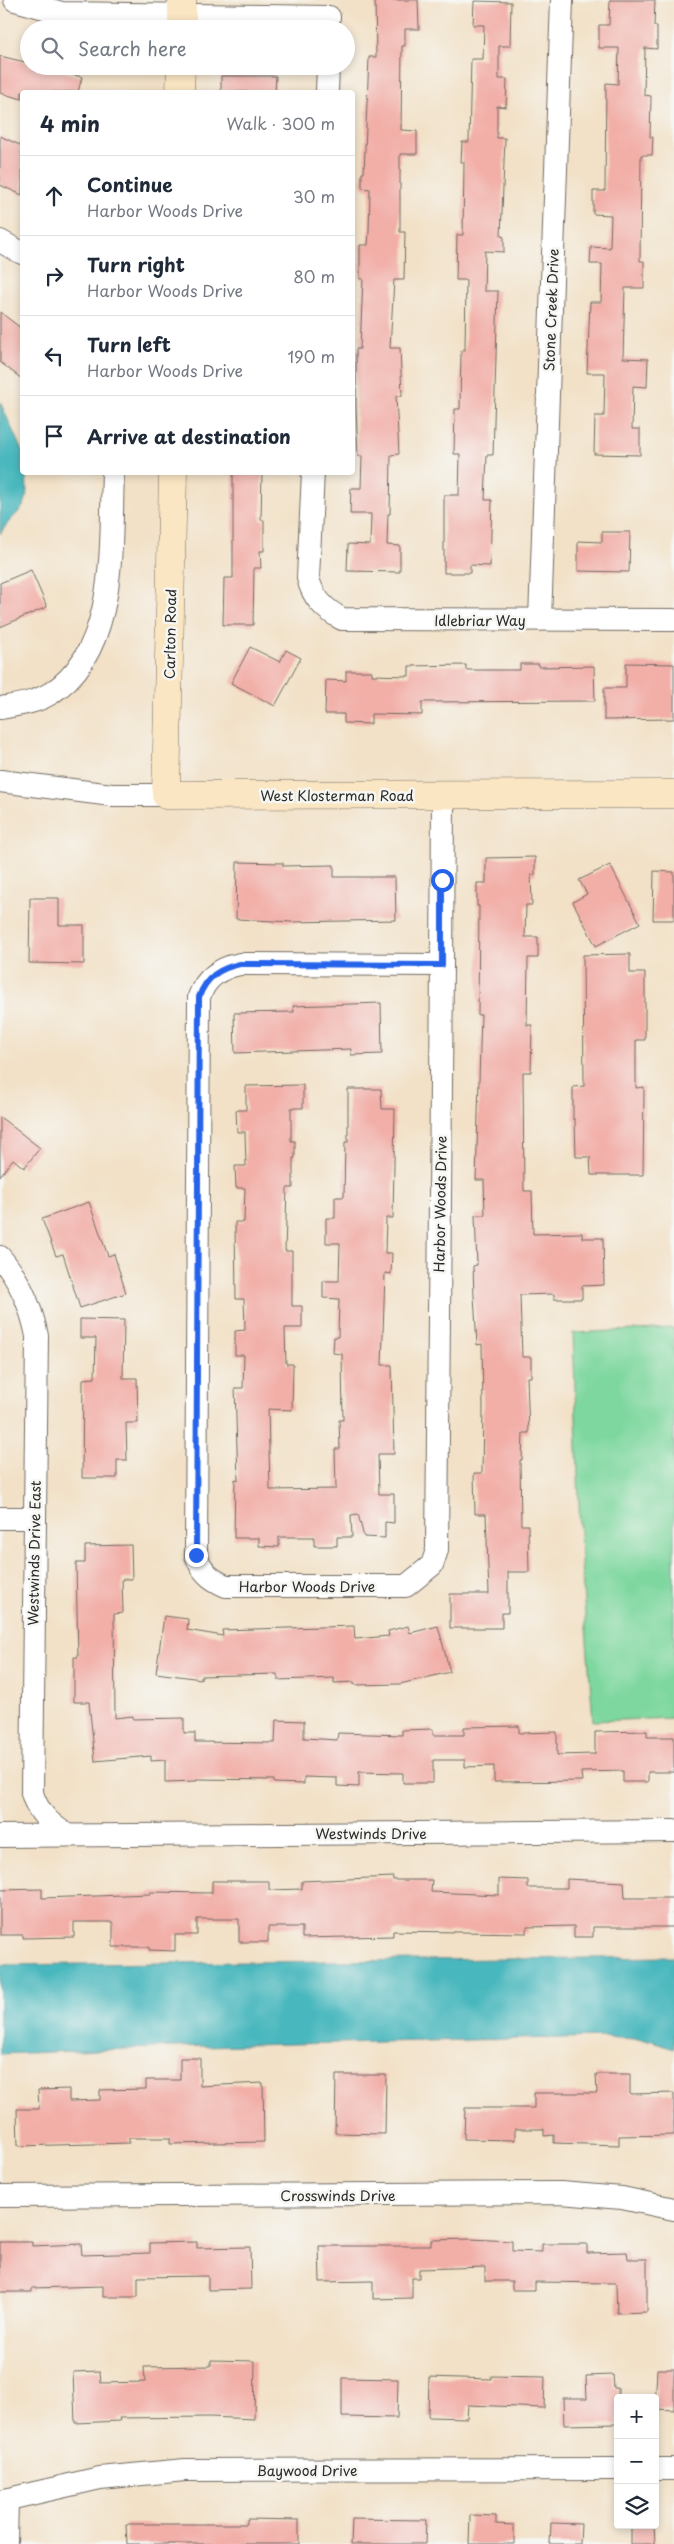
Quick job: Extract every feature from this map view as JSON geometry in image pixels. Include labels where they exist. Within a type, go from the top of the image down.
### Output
[{"type":"street","points":[[15,0],[62,13],[329,15]]},
{"type":"street","name":"Stone Creek Drive","points":[[540,620],[562,0]]},
{"type":"street","points":[[180,90],[181,75]]},
{"type":"street","points":[[327,90],[328,75]]},
{"type":"street","points":[[0,241],[20,252]]},
{"type":"street","points":[[0,708],[28,703],[51,693],[71,676],[92,642],[108,592],[113,475]]},
{"type":"street","name":"Carlton Road","points":[[166,795],[173,475]]},
{"type":"street","name":"Idlebriar Way","points":[[313,475],[308,578],[311,588],[323,606],[342,619],[674,620]]},
{"type":"street","name":"West Klosterman Road","points":[[0,781],[112,795],[443,796],[674,794]]},
{"type":"street","name":"Harbor Woods Drive","points":[[442,965],[240,964],[226,966],[203,985],[199,997],[196,1555],[201,1569],[212,1580],[226,1586],[406,1586],[432,1565],[437,1550],[442,965],[443,796]]},
{"type":"street","name":"Westwinds Drive East","points":[[3,1261],[28,1301],[37,1336],[32,1793],[36,1805],[44,1817],[67,1835]]},
{"type":"street","points":[[0,1518],[34,1518]]},
{"type":"street","name":"Westwinds Drive","points":[[0,1836],[674,1831]]},
{"type":"street","name":"Crosswinds Drive","points":[[0,2196],[561,2193],[622,2198],[674,2209]]},
{"type":"street","name":"Baywood Drive","points":[[4,2500],[100,2478],[185,2470],[614,2469]]},
{"type":"street","points":[[659,2469],[674,2469]]},
{"type":"street","points":[[4,2500],[6,2544]]},
{"type":"green space","points":[[674,1328],[674,1718],[593,1721],[581,1562],[573,1333]]},
{"type":"water","points":[[0,402],[20,447],[20,475],[26,475],[27,487],[25,503],[0,534]]},
{"type":"water","points":[[674,1957],[674,2048],[649,2040],[605,2037],[202,2046],[0,2054],[0,1965]]},
{"type":"building","points":[[375,0],[418,0],[419,29],[405,29],[405,46],[402,46],[401,130],[417,131],[417,154],[400,154],[400,232],[405,232],[404,280],[394,280],[390,348],[400,348],[402,396],[396,396],[399,454],[391,455],[390,514],[388,514],[387,545],[400,546],[400,572],[347,571],[348,544],[370,545],[371,514],[350,514],[351,488],[361,488],[362,456],[358,456],[356,349],[360,349],[363,279],[360,279],[360,245],[368,245],[369,232],[370,189],[362,188],[362,173],[364,173],[369,57],[376,57]]},
{"type":"building","points":[[610,0],[655,0],[654,26],[657,26],[657,49],[645,48],[644,95],[651,96],[650,137],[653,137],[652,155],[641,155],[640,261],[644,261],[644,288],[625,288],[623,358],[648,359],[647,387],[633,386],[632,429],[640,429],[640,455],[594,454],[595,416],[604,416],[605,373],[587,373],[590,302],[601,302],[602,264],[590,264],[591,247],[610,248],[611,215],[593,214],[593,191],[605,191],[606,83],[618,84],[619,48],[599,48],[599,25],[609,25]]},
{"type":"building","points":[[474,1],[511,2],[510,46],[499,46],[499,79],[507,79],[506,107],[497,106],[497,138],[505,138],[501,236],[504,237],[504,252],[485,251],[484,291],[498,291],[493,455],[487,455],[485,500],[492,500],[490,566],[470,565],[470,573],[444,573],[444,495],[459,495],[460,454],[454,454],[455,409],[460,409],[461,350],[465,350],[466,280],[456,280],[457,235],[463,235],[464,162],[461,162],[462,142],[469,142],[471,59],[483,59],[484,25],[473,25]]},
{"type":"building","points":[[0,56],[20,61],[20,75],[74,75],[82,77],[79,90],[20,90],[20,98],[0,93]]},
{"type":"building","points":[[221,76],[276,76],[275,90],[221,90]]},
{"type":"building","points":[[0,136],[20,145],[20,194],[0,185]]},
{"type":"building","points":[[0,312],[20,327],[20,377],[0,362]]},
{"type":"building","points":[[233,475],[262,475],[261,520],[264,520],[264,551],[260,551],[261,568],[254,568],[253,625],[223,625],[224,578],[233,578]]},
{"type":"building","points":[[602,532],[630,532],[629,572],[578,571],[578,541],[602,542]]},
{"type":"building","points":[[31,570],[47,607],[0,627],[0,583]]},
{"type":"building","points":[[250,647],[280,662],[286,650],[301,658],[275,706],[231,683]]},
{"type":"building","points":[[626,663],[674,664],[674,719],[604,720],[604,688],[626,688]]},
{"type":"building","points":[[520,664],[539,664],[539,667],[594,666],[595,701],[422,702],[422,715],[371,714],[371,724],[344,723],[344,714],[325,714],[326,680],[346,681],[346,671],[372,671],[372,675],[409,676],[409,666],[466,665],[466,670],[520,670]]},
{"type":"building","points":[[535,857],[535,875],[531,875],[532,905],[526,905],[525,937],[538,937],[538,958],[528,958],[527,1025],[532,1025],[531,1072],[523,1072],[524,1191],[532,1191],[533,1234],[582,1233],[582,1238],[603,1238],[604,1285],[582,1286],[582,1299],[554,1299],[554,1294],[520,1295],[522,1357],[531,1357],[531,1377],[527,1377],[529,1433],[523,1433],[522,1460],[520,1460],[521,1525],[528,1525],[529,1572],[508,1572],[508,1613],[502,1613],[502,1628],[450,1628],[450,1594],[489,1594],[486,1514],[475,1514],[474,1473],[482,1473],[483,1409],[482,1344],[477,1345],[474,1296],[473,1266],[477,1265],[475,1215],[485,1215],[484,1180],[476,1180],[481,1015],[478,1015],[479,906],[477,906],[477,883],[486,883],[486,858]]},
{"type":"building","points":[[237,862],[283,863],[283,866],[334,865],[334,877],[395,877],[396,920],[292,922],[236,919]]},
{"type":"building","points":[[610,865],[640,923],[596,946],[573,902],[587,894],[579,880]]},
{"type":"building","points":[[654,871],[674,872],[674,920],[653,920]]},
{"type":"building","points":[[30,898],[59,898],[59,925],[84,925],[84,964],[29,963]]},
{"type":"building","points":[[630,954],[630,973],[645,973],[645,1040],[636,1040],[636,1088],[644,1087],[643,1175],[591,1175],[590,1157],[576,1157],[575,1119],[573,1119],[573,1087],[584,1086],[583,955]]},
{"type":"building","points":[[381,1003],[382,1054],[351,1055],[351,1049],[235,1053],[234,1013],[294,1012],[293,1006]]},
{"type":"building","points":[[303,1085],[303,1108],[291,1108],[291,1141],[295,1141],[295,1158],[293,1158],[293,1188],[287,1188],[285,1251],[292,1251],[292,1306],[302,1306],[302,1328],[285,1328],[286,1364],[293,1364],[292,1410],[268,1409],[270,1490],[336,1489],[335,1449],[340,1449],[339,1420],[343,1420],[342,1354],[333,1353],[334,1337],[338,1337],[339,1299],[323,1298],[323,1281],[339,1281],[340,1243],[326,1243],[326,1218],[335,1218],[335,1197],[344,1197],[345,1142],[348,1142],[348,1089],[381,1089],[382,1109],[395,1109],[393,1218],[386,1218],[385,1253],[392,1253],[391,1274],[385,1273],[382,1365],[392,1365],[394,1454],[378,1454],[379,1494],[394,1494],[394,1523],[385,1522],[385,1538],[364,1537],[358,1514],[351,1515],[352,1537],[337,1537],[337,1546],[314,1546],[314,1537],[279,1537],[279,1547],[259,1546],[259,1538],[234,1538],[235,1479],[238,1480],[235,1388],[243,1388],[244,1355],[235,1355],[235,1331],[245,1330],[244,1299],[236,1299],[235,1222],[244,1222],[245,1188],[236,1188],[235,1166],[246,1166],[245,1132],[237,1132],[236,1110],[246,1110],[246,1086]]},
{"type":"building","points":[[0,1117],[40,1148],[24,1168],[13,1159],[0,1176]]},
{"type":"building","points":[[89,1202],[108,1256],[114,1254],[126,1293],[80,1308],[63,1254],[56,1256],[42,1219]]},
{"type":"building","points":[[80,1319],[124,1320],[123,1378],[137,1378],[138,1423],[126,1423],[127,1460],[117,1460],[117,1478],[82,1478],[83,1379],[95,1378],[96,1338],[80,1338]]},
{"type":"building","points":[[131,1545],[132,1579],[122,1579],[123,1613],[114,1614],[115,1718],[133,1716],[133,1719],[184,1718],[184,1733],[195,1733],[195,1742],[275,1743],[276,1720],[304,1721],[304,1738],[337,1740],[338,1733],[402,1735],[402,1730],[433,1729],[433,1735],[464,1735],[464,1727],[519,1726],[519,1733],[557,1732],[557,1755],[595,1754],[595,1732],[647,1731],[647,1737],[674,1737],[674,1772],[648,1772],[648,1782],[623,1782],[623,1771],[581,1772],[582,1781],[494,1782],[494,1766],[465,1767],[465,1760],[433,1760],[433,1783],[403,1783],[403,1773],[359,1772],[359,1787],[337,1786],[337,1778],[304,1777],[304,1784],[274,1783],[274,1780],[196,1779],[196,1781],[165,1782],[165,1760],[151,1761],[151,1756],[95,1761],[89,1702],[74,1702],[74,1657],[78,1657],[76,1563],[85,1563],[85,1546]]},
{"type":"building","points":[[164,1616],[188,1619],[187,1630],[223,1636],[222,1630],[354,1626],[355,1639],[389,1636],[388,1631],[408,1626],[410,1633],[438,1626],[450,1672],[400,1684],[354,1685],[354,1682],[334,1683],[334,1678],[278,1680],[277,1674],[201,1676],[201,1679],[156,1673]]},
{"type":"building","points":[[393,1877],[393,1880],[432,1880],[431,1892],[499,1895],[499,1879],[528,1880],[528,1888],[567,1888],[567,1879],[624,1882],[625,1898],[674,1898],[674,1927],[593,1927],[593,1937],[574,1937],[574,1926],[527,1927],[527,1933],[393,1931],[393,1936],[302,1938],[302,1927],[268,1927],[268,1942],[239,1942],[239,1919],[197,1919],[197,1935],[175,1935],[175,1951],[149,1950],[149,1947],[113,1947],[113,1922],[74,1922],[74,1937],[23,1938],[23,1935],[0,1935],[0,1890],[42,1889],[42,1898],[150,1894],[150,1892],[212,1893],[212,1881],[269,1881],[269,1890],[302,1889],[302,1881]]},
{"type":"building","points":[[180,2058],[200,2058],[200,2086],[263,2083],[264,2142],[170,2144],[170,2138],[129,2138],[129,2143],[18,2146],[17,2109],[39,2109],[38,2090],[69,2089],[69,2101],[100,2100],[100,2090],[146,2089],[146,2080],[180,2080]]},
{"type":"building","points":[[596,2074],[630,2074],[630,2094],[674,2093],[674,2135],[619,2136],[619,2145],[554,2143],[554,2135],[544,2136],[544,2129],[515,2129],[515,2140],[464,2139],[465,2108],[534,2108],[534,2093],[597,2093]]},
{"type":"building","points":[[336,2075],[386,2075],[385,2134],[335,2133]]},
{"type":"building","points":[[431,2240],[512,2241],[512,2251],[542,2252],[542,2244],[587,2244],[587,2253],[627,2252],[628,2259],[647,2259],[647,2312],[617,2313],[616,2283],[535,2282],[535,2290],[512,2290],[512,2281],[485,2281],[485,2267],[419,2269],[419,2278],[412,2278],[412,2298],[373,2299],[373,2281],[320,2282],[319,2246],[431,2246]]},
{"type":"building","points":[[0,2242],[32,2242],[32,2246],[81,2244],[82,2255],[150,2253],[150,2243],[197,2242],[197,2248],[250,2247],[251,2289],[208,2290],[208,2276],[138,2277],[138,2297],[103,2297],[103,2286],[32,2288],[32,2292],[0,2292]]},
{"type":"building","points":[[211,2360],[255,2361],[254,2419],[210,2417],[119,2418],[120,2421],[75,2423],[73,2372],[100,2371],[101,2383],[145,2382],[144,2367],[211,2366]]},
{"type":"building","points":[[657,2369],[674,2369],[674,2410],[659,2409],[659,2394],[656,2394]]},
{"type":"building","points":[[613,2375],[614,2388],[618,2388],[618,2394],[614,2394],[614,2424],[564,2425],[563,2398],[587,2398],[586,2376]]},
{"type":"building","points":[[491,2376],[545,2377],[544,2408],[468,2405],[467,2418],[428,2417],[429,2377],[491,2379]]},
{"type":"building","points":[[342,2378],[398,2379],[397,2418],[342,2417]]},
{"type":"building","points":[[470,2515],[496,2516],[496,2524],[514,2525],[514,2544],[469,2544]]},
{"type":"building","points":[[247,2519],[299,2520],[299,2544],[127,2544],[126,2524],[247,2524]]},
{"type":"building","points":[[352,2519],[426,2520],[425,2544],[351,2544]]},
{"type":"building","points":[[551,2523],[581,2524],[580,2544],[550,2544]]},
{"type":"building","points":[[631,2529],[654,2529],[655,2544],[631,2544]]},
{"type":"route","points":[[196,1555],[199,997],[203,985],[226,966],[240,964],[442,965],[442,880]]}]
